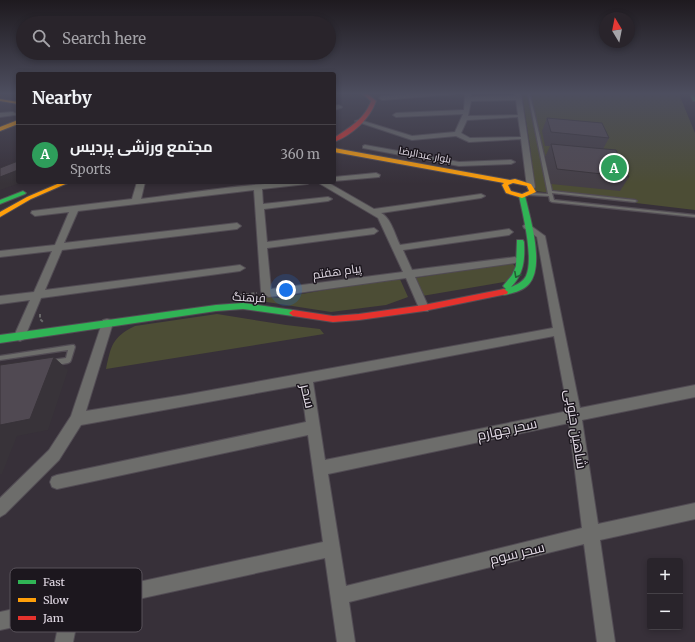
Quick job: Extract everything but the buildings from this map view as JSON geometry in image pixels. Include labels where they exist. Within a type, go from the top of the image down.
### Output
[{"type":"main road","points":[[336,138],[354,124]]},
{"type":"main road","name":"بلوار عبدالرضا","points":[[336,150],[508,184]]},
{"type":"main road","name":"بلوار عبدالرضا","points":[[336,156],[508,184]]},
{"type":"main road","points":[[524,183],[525,193],[508,192],[508,184],[524,183]]},
{"type":"main road","points":[[0,202],[49,184]]},
{"type":"main road","points":[[0,215],[29,198],[62,184]]},
{"type":"main road","name":"فرهنگ","points":[[0,339],[216,308],[242,306],[333,319],[424,308],[500,293],[513,282],[520,272],[521,224],[525,193]]},
{"type":"street","points":[[364,124],[414,147],[459,164],[511,162]]},
{"type":"street","points":[[457,134],[462,124]]},
{"type":"street","points":[[519,124],[525,193]]},
{"type":"street","points":[[365,147],[414,147],[457,134],[466,139],[472,140],[518,138]]},
{"type":"street","points":[[336,179],[376,175]]},
{"type":"street","points":[[136,201],[140,184]]},
{"type":"street","points":[[35,213],[287,184]]},
{"type":"street","points":[[326,184],[381,216],[424,308]]},
{"type":"street","name":"پیام هفتم","points":[[258,187],[266,291],[272,294],[515,260]]},
{"type":"street","points":[[374,211],[481,196]]},
{"type":"street","points":[[260,207],[328,199]]},
{"type":"street","points":[[20,336],[75,208]]},
{"type":"street","name":"شاهین جنوبی","points":[[521,224],[541,236],[575,416],[606,642]]},
{"type":"street","points":[[0,254],[236,226]]},
{"type":"street","points":[[263,246],[374,231]]},
{"type":"street","points":[[397,248],[509,232]]},
{"type":"street","points":[[0,300],[240,268]]},
{"type":"street","points":[[0,509],[54,455],[77,419],[107,323]]},
{"type":"street","points":[[306,379],[559,331]]},
{"type":"street","name":"سحر","points":[[77,419],[306,379],[346,642]]},
{"type":"street","name":"سحر چهارم","points":[[320,468],[695,391]]},
{"type":"street","points":[[57,482],[314,427]]},
{"type":"street","name":"سحر سوم","points":[[339,596],[591,534],[695,511]]},
{"type":"street","points":[[142,590],[332,548]]},
{"type":"street","points":[[0,621],[10,619]]},
{"type":"street","points":[[64,642],[66,632]]},
{"type":"lane","points":[[536,124],[552,201],[695,216]]},
{"type":"lane","points":[[525,193],[635,201]]},
{"type":"lane","points":[[0,358],[72,347],[68,360],[43,364]]},
{"type":"green space","points":[[527,124],[691,124],[695,133],[695,210],[535,191]]},
{"type":"green space","points":[[512,263],[517,268],[510,281],[422,296],[415,278]]},
{"type":"green space","points":[[399,277],[408,297],[386,305],[331,312],[254,300],[256,295],[279,298]]},
{"type":"green space","points":[[217,314],[320,329],[324,334],[106,369],[111,348],[117,338],[135,326]]},
{"type":"traffic: fast","points":[[0,202],[23,193]]},
{"type":"traffic: fast","points":[[504,292],[516,289],[523,285],[530,276],[532,268],[532,248],[522,196]]},
{"type":"traffic: fast","points":[[507,286],[515,277],[520,266],[520,242]]},
{"type":"traffic: fast","points":[[0,339],[216,308],[243,306],[293,313]]},
{"type":"traffic: slow","points":[[0,129],[13,124]]},
{"type":"traffic: slow","points":[[336,150],[511,182]]},
{"type":"traffic: slow","points":[[515,181],[529,185],[533,192],[522,196],[508,192],[505,185],[509,182],[515,181]]},
{"type":"traffic: slow","points":[[0,215],[29,198],[62,184]]},
{"type":"traffic: jam","points":[[336,139],[358,124]]},
{"type":"traffic: jam","points":[[293,313],[333,319],[359,317],[424,308],[504,292]]},
{"type":"place","name":"مجتمع ورزشی پردیس","points":[[614,168]]}]
